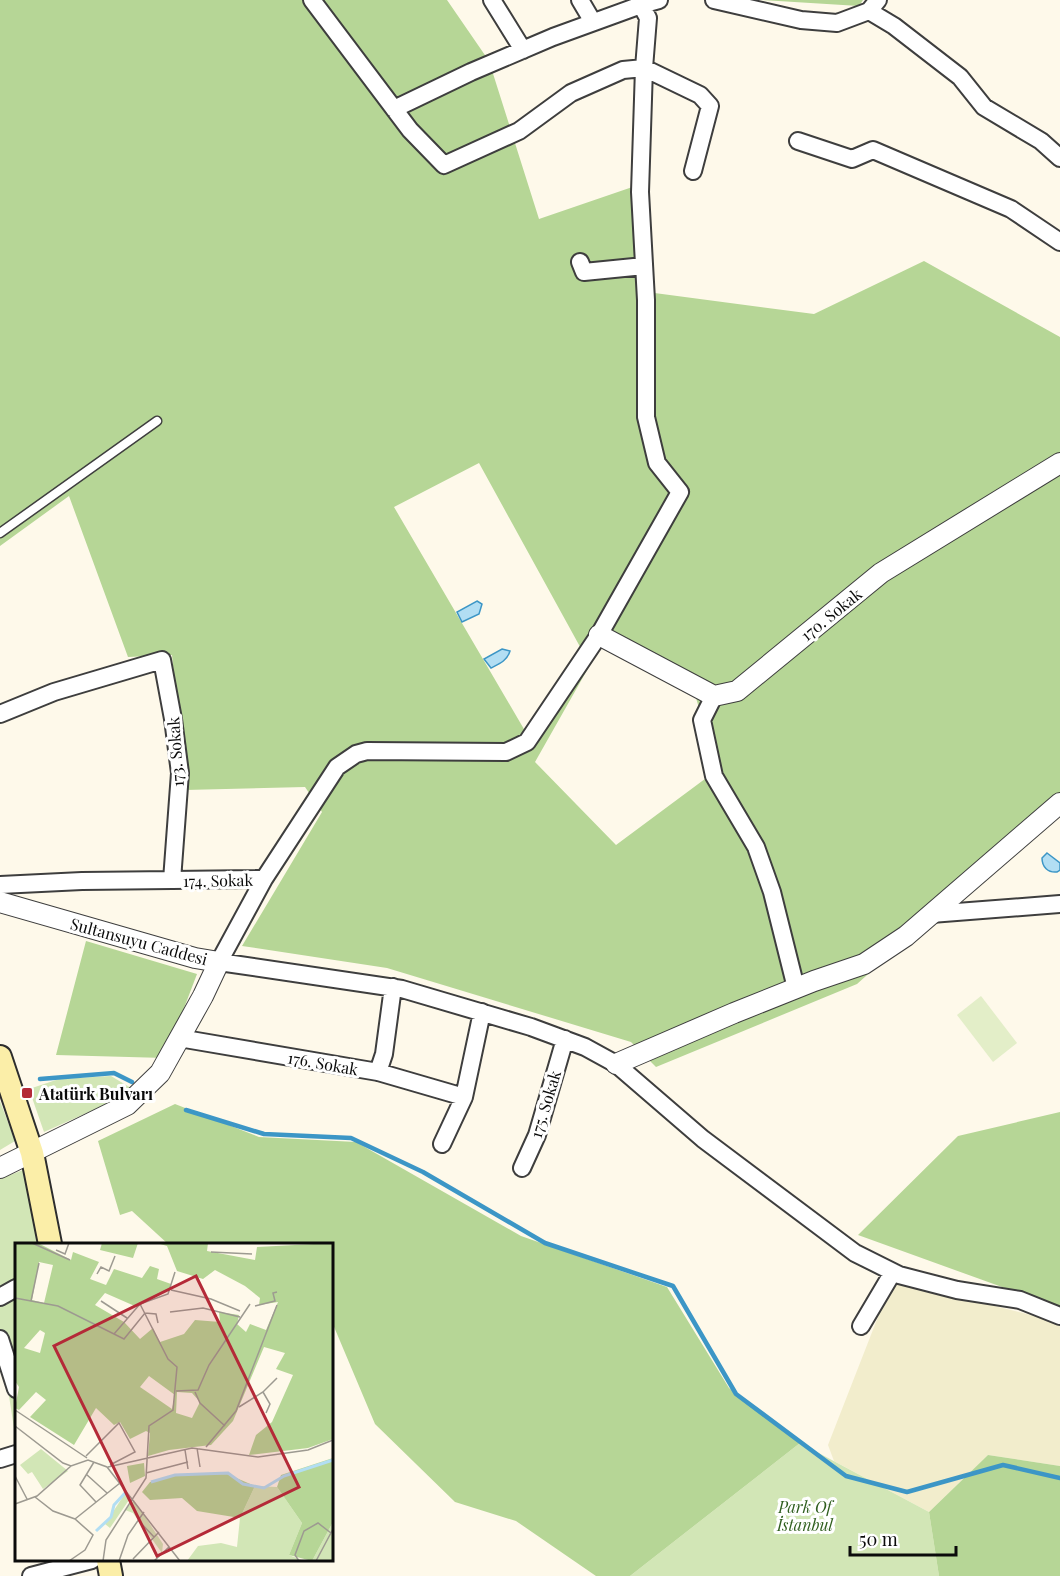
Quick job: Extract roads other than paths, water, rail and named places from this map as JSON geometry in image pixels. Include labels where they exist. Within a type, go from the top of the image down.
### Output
[{"type":"main road","points":[[0,1057],[32,1153],[50,1243]]},
{"type":"main road","points":[[108,1561],[111,1576]]},
{"type":"street","points":[[312,0],[410,130],[444,165],[519,131],[571,93],[623,70],[644,68],[700,95],[710,106],[693,171]]},
{"type":"street","points":[[492,0],[523,50]]},
{"type":"street","points":[[580,0],[593,22]]},
{"type":"street","points":[[394,109],[523,50],[593,22],[658,0]]},
{"type":"street","points":[[714,0],[801,20],[837,23],[874,6],[894,26],[960,77],[984,107],[1041,141],[1060,158]]},
{"type":"street","points":[[641,5],[648,18],[640,192],[644,266],[646,417],[657,463],[680,492],[599,635],[527,742],[506,752],[367,750],[347,759],[337,767],[264,879],[219,962],[393,987],[531,1027],[585,1047],[616,1064],[704,1139],[855,1253],[899,1275],[957,1290],[1020,1300],[1060,1316]]},
{"type":"street","points":[[798,141],[852,159],[873,150],[1011,209],[1060,242]]},
{"type":"street","points":[[580,262],[584,272],[644,266]]},
{"type":"street","name":"170. Sokak","points":[[714,696],[737,691],[880,573],[1060,463]]},
{"type":"street","points":[[599,635],[714,696],[702,720],[714,776],[756,847],[772,892],[796,988]]},
{"type":"street","name":"173. Sokak","points":[[0,714],[54,692],[162,660],[180,773],[172,880]]},
{"type":"street","points":[[616,1064],[796,988],[864,964],[906,936],[1060,803]]},
{"type":"street","name":"174. Sokak","points":[[172,880],[264,879]]},
{"type":"street","points":[[0,885],[172,880]]},
{"type":"street","name":"Sultansuyu Caddesi","points":[[0,902],[195,958],[219,962],[203,996],[160,1073],[127,1105],[0,1167]]},
{"type":"street","points":[[931,914],[1060,903]]},
{"type":"street","points":[[378,1072],[384,1054],[393,987]]},
{"type":"street","points":[[442,1144],[464,1097],[482,1012]]},
{"type":"street","name":"176. Sokak","points":[[179,1038],[378,1072],[464,1097]]},
{"type":"street","name":"175. Sokak","points":[[522,1168],[537,1135],[564,1039]]},
{"type":"street","points":[[861,1326],[893,1272]]},
{"type":"street","points":[[0,1297],[15,1289]]},
{"type":"street","points":[[0,1339],[15,1386]]},
{"type":"street","points":[[0,1459],[15,1454]]},
{"type":"street","points":[[31,1576],[88,1561]]},
{"type":"lane","points":[[0,533],[157,422]]},
{"type":"water","points":[[477,601],[482,604],[479,614],[462,622],[457,612]]},
{"type":"water","points":[[502,649],[510,651],[509,654],[502,662],[491,668],[484,659]]},
{"type":"water","points":[[1047,853],[1060,863],[1060,870],[1057,872],[1051,872],[1044,867],[1042,858]]},
{"type":"waterway","points":[[40,1079],[114,1073],[132,1082]]},
{"type":"waterway","points":[[186,1110],[264,1134],[351,1138],[423,1172],[545,1243],[673,1286],[736,1394],[846,1476],[907,1492],[1003,1465],[1060,1478]]},
{"type":"place","name":"Atatürk Bulvarı","points":[[27,1093]]},
{"type":"park label","name":"Park Of İstanbul","points":[[805,1515]]}]
